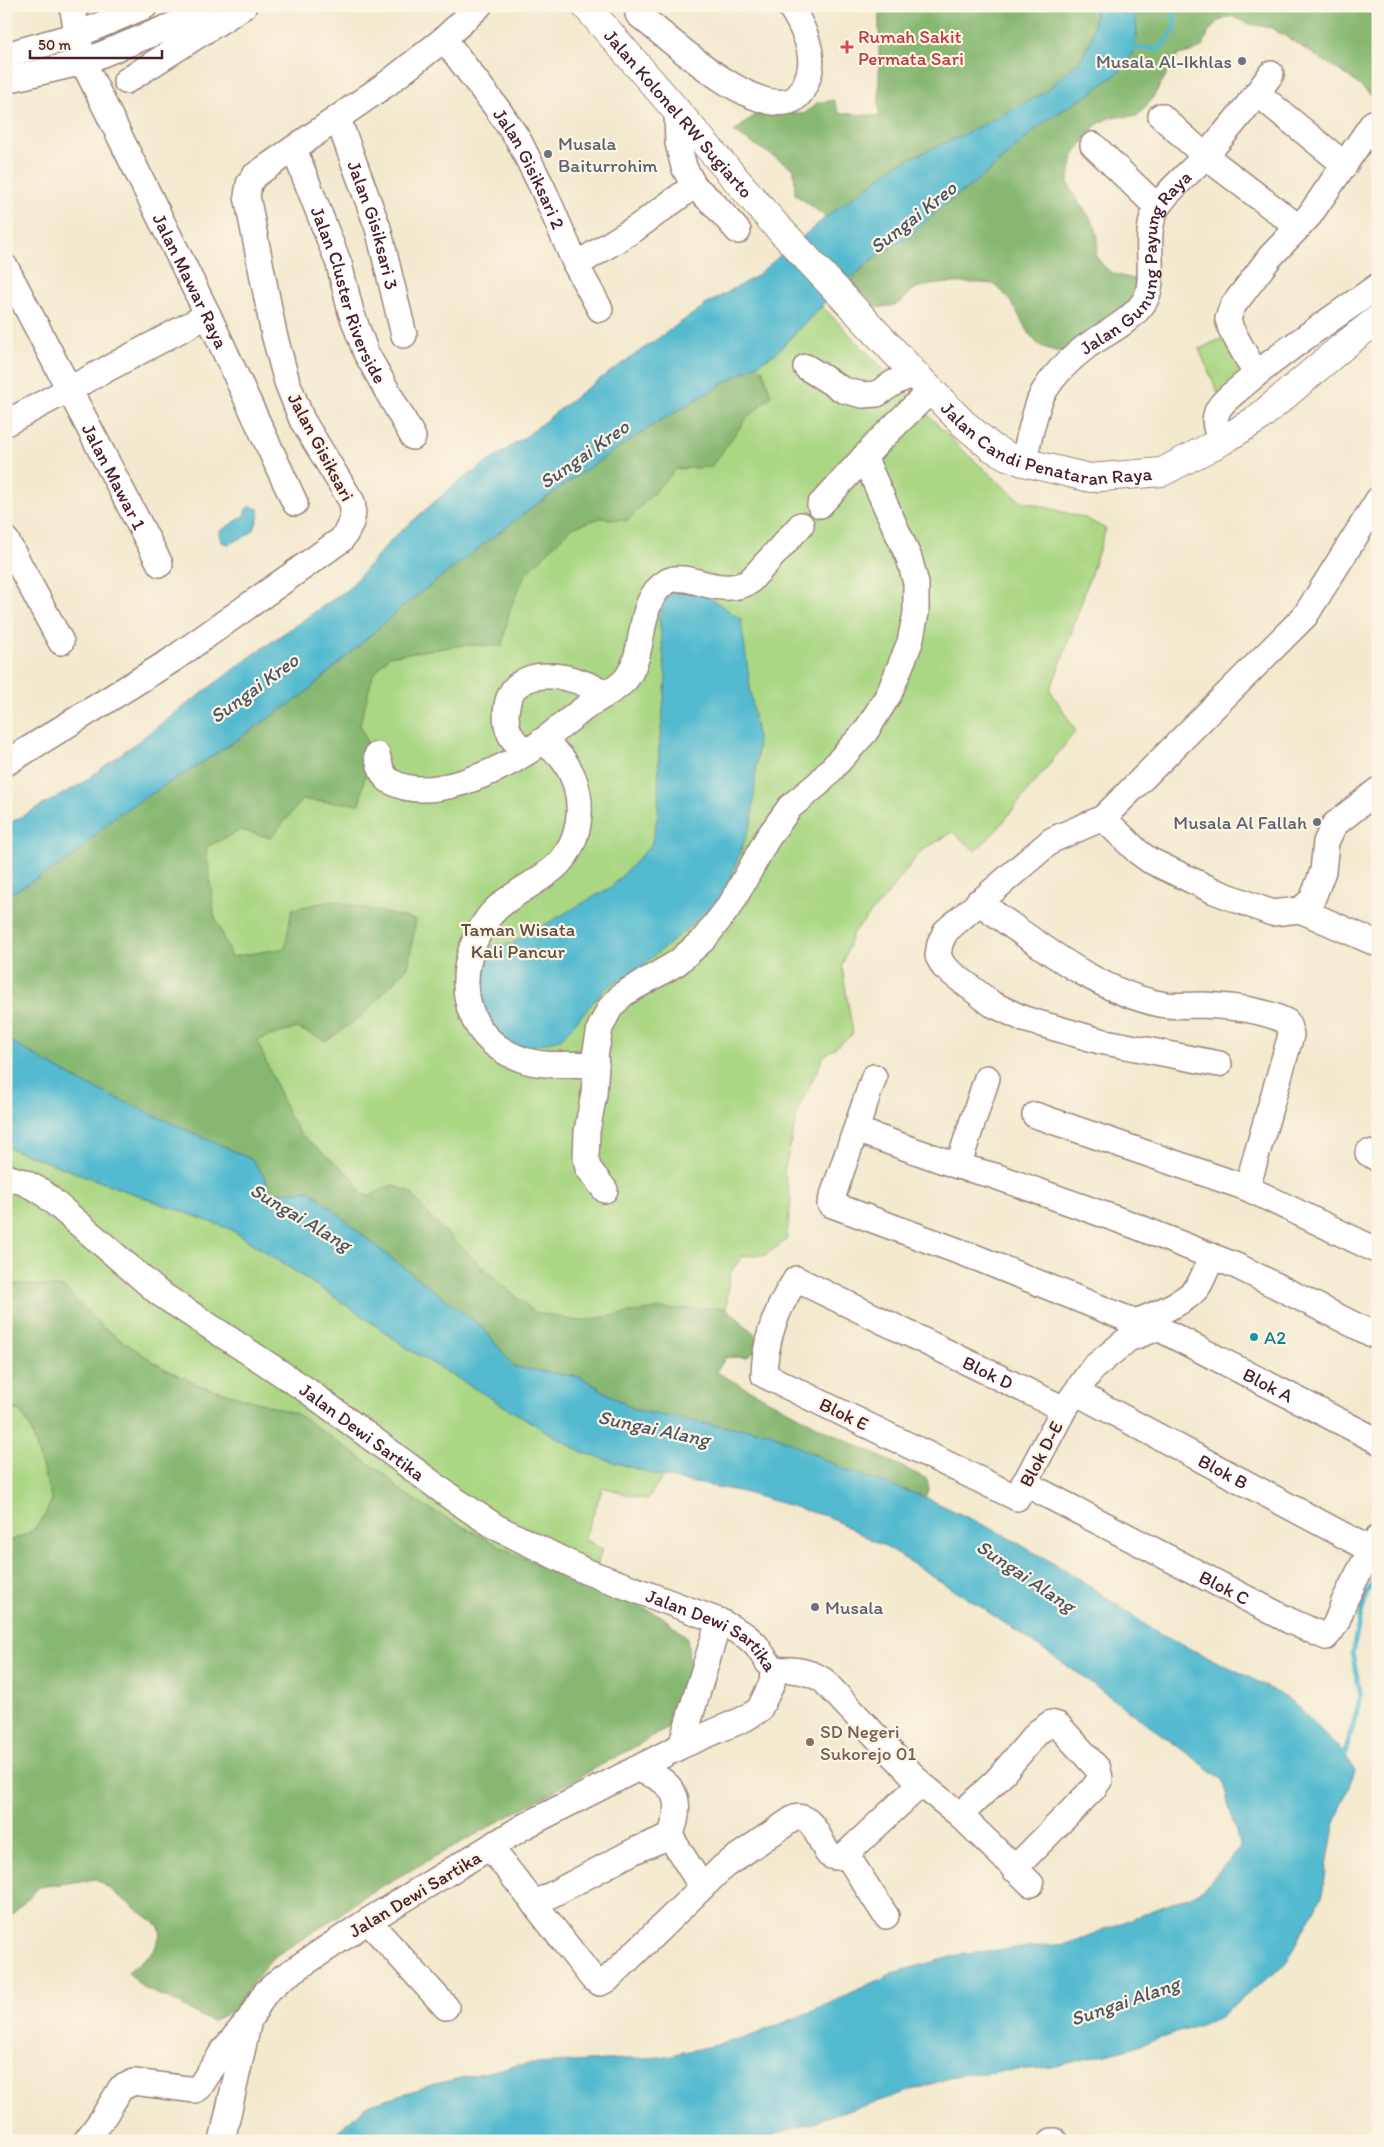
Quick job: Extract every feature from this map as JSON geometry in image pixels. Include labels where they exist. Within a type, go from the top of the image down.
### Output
[{"type":"main road","name":"Jalan Kolonel RW Sugiarto","points":[[586,6],[772,221],[858,314]]},
{"type":"main road","name":"Jalan Candi Penataran Raya","points":[[858,314],[922,383],[991,447],[1023,462],[1090,478],[1128,477],[1162,472],[1222,441],[1257,419],[1378,319]]},
{"type":"street","name":"Jalan Mawar Raya","points":[[72,6],[83,62],[208,315],[295,503]]},
{"type":"street","points":[[6,55],[77,35],[146,6]]},
{"type":"street","points":[[6,80],[83,62],[170,15],[202,6]]},
{"type":"street","points":[[126,81],[244,6]]},
{"type":"street","name":"Jalan Gisiksari","points":[[6,763],[172,660],[342,540],[350,528],[353,510],[352,502],[302,420],[287,382],[274,334],[247,196],[249,184],[254,176],[338,119],[444,39],[479,6]]},
{"type":"street","points":[[612,38],[643,10],[712,73],[737,89],[765,100],[790,102],[798,96],[811,70],[808,44],[800,22],[790,6]]},
{"type":"street","name":"Jalan Gisiksari 2","points":[[444,39],[518,139],[543,189],[576,265],[600,309]]},
{"type":"street","name":"Jalan Gunung Payung Raya","points":[[1023,462],[1042,394],[1062,367],[1087,346],[1119,326],[1144,302],[1148,292],[1150,275],[1148,247],[1157,207],[1205,156],[1264,84],[1345,166]]},
{"type":"street","points":[[677,113],[680,156],[694,186],[715,205],[738,231]]},
{"type":"street","points":[[1161,116],[1205,156],[1298,227]]},
{"type":"street","name":"Jalan Gisiksari 3","points":[[338,119],[378,228],[404,334]]},
{"type":"street","points":[[1256,374],[1231,329],[1228,319],[1232,307],[1264,264],[1309,216],[1373,123],[1378,122]]},
{"type":"street","points":[[1093,145],[1157,207]]},
{"type":"street","name":"Jalan Cluster Riverside","points":[[294,149],[339,264],[366,353],[413,437]]},
{"type":"street","points":[[576,265],[636,228],[694,186]]},
{"type":"street","name":"Jalan Mawar 1","points":[[6,268],[160,564]]},
{"type":"street","points":[[1222,441],[1217,430],[1217,412],[1223,402],[1256,374],[1378,286]]},
{"type":"street","points":[[6,423],[208,315]]},
{"type":"street","points":[[806,367],[843,390],[863,395],[876,394],[895,382],[922,383]]},
{"type":"street","points":[[820,505],[864,457],[922,383]]},
{"type":"street","points":[[605,1190],[588,1168],[586,1159],[587,1131],[594,1094],[595,1056],[600,1028],[610,1008],[623,994],[677,963],[704,939],[732,904],[766,839],[790,807],[819,783],[866,731],[889,694],[910,642],[916,613],[916,583],[909,558],[864,457]]},
{"type":"street","points":[[1219,1064],[1100,1041],[1024,1019],[992,1004],[944,967],[938,956],[940,943],[946,931],[1052,840],[1102,818],[1305,616],[1378,500]]},
{"type":"street","points":[[377,755],[382,771],[390,780],[403,786],[420,788],[447,786],[488,774],[535,746],[625,680],[637,662],[644,618],[652,599],[661,587],[669,581],[678,579],[723,588],[740,586],[749,582],[801,525]]},
{"type":"street","points":[[6,540],[61,642]]},
{"type":"street","points":[[596,1065],[543,1065],[520,1059],[504,1051],[487,1037],[476,1022],[467,1001],[465,976],[475,943],[488,919],[502,903],[555,866],[569,851],[580,811],[577,785],[564,760],[513,738],[507,723],[509,697],[520,683],[536,677],[566,678],[607,693]]},
{"type":"street","points":[[1300,910],[1312,900],[1324,871],[1326,842],[1334,826],[1378,790]]},
{"type":"street","points":[[1102,818],[1149,860],[1214,891],[1272,913],[1300,910],[1378,944]]},
{"type":"street","points":[[978,902],[1085,974],[1115,990],[1161,1004],[1214,1006],[1275,1015],[1287,1022],[1291,1035],[1247,1188]]},
{"type":"street","points":[[874,1077],[830,1204],[977,1258],[1135,1322],[1160,1312],[1193,1292],[1198,1286],[1212,1256]]},
{"type":"street","points":[[958,1166],[987,1078]]},
{"type":"street","points":[[1036,1115],[1247,1188],[1378,1251]]},
{"type":"street","points":[[856,1130],[958,1166],[996,1176],[1133,1225],[1212,1256],[1239,1267],[1378,1337]]},
{"type":"street","name":"Jalan Dewi Sartika","points":[[6,1177],[23,1182],[41,1191],[159,1293],[308,1391],[452,1498],[496,1527],[585,1571],[719,1621],[746,1636],[756,1645],[773,1670],[772,1683],[759,1710],[744,1719],[681,1746],[551,1812],[368,1921],[282,1978],[265,1993],[249,2020],[222,2141]]},
{"type":"street","name":"Blok D","points":[[796,1278],[1071,1401]]},
{"type":"street","name":"Blok E","points":[[796,1278],[781,1302],[770,1330],[764,1375],[1020,1491]]},
{"type":"street","name":"Blok A","points":[[1071,1401],[1093,1368],[1128,1339],[1158,1328],[1378,1441]]},
{"type":"street","name":"Blok D-E","points":[[1020,1491],[1071,1401]]},
{"type":"street","name":"Blok B","points":[[1071,1401],[1374,1544]]},
{"type":"street","name":"Blok C","points":[[1020,1491],[1326,1637],[1339,1620],[1344,1603],[1374,1544]]},
{"type":"street","points":[[681,1746],[719,1621]]},
{"type":"street","points":[[773,1670],[792,1669],[816,1675],[823,1680],[921,1784],[960,1815],[1022,1877],[1093,1790],[1100,1779],[1098,1769],[1058,1725],[1051,1723],[1038,1732],[997,1780],[960,1815]]},
{"type":"street","points":[[534,1904],[636,1850],[670,1836],[676,1821],[678,1808],[676,1794],[666,1782],[650,1773],[636,1769]]},
{"type":"street","points":[[491,1848],[593,1979],[600,1983],[607,1980],[724,1866],[798,1816],[809,1820],[828,1854],[833,1858],[846,1854],[921,1784]]},
{"type":"street","points":[[670,1836],[702,1887]]},
{"type":"street","points":[[846,1854],[886,1916]]},
{"type":"street","points":[[368,1921],[446,2007]]},
{"type":"street","points":[[86,2141],[121,2088],[127,2084],[134,2082],[195,2090],[199,2088],[222,2051],[249,2020]]},
{"type":"green space","points":[[879,6],[1096,6],[1092,38],[1082,58],[1044,93],[960,136],[898,164],[826,217],[795,194],[794,169],[734,132],[761,110],[804,114],[817,103],[834,100],[839,113],[879,116]]},
{"type":"green space","points":[[1135,6],[1378,6],[1378,101],[1348,76],[1272,28],[1249,24],[1232,16],[1217,22],[1208,33],[1203,46],[1195,51],[1178,55],[1150,102],[1137,116],[1111,117],[1096,125],[1073,156],[1068,182],[1072,192],[1094,224],[1098,243],[1096,256],[1104,267],[1112,273],[1135,279],[1137,292],[1129,305],[1063,353],[1043,347],[1035,341],[1008,298],[993,284],[956,283],[927,285],[914,289],[899,303],[872,308],[850,281],[878,254],[905,240],[937,210],[988,172],[1048,119],[1088,95],[1118,73],[1133,52],[1137,34],[1134,16]]},
{"type":"green space","name":"Taman Wisata Kali Pancur","points":[[822,306],[961,449],[1019,500],[1085,518],[1106,529],[1050,690],[1076,731],[995,832],[975,851],[953,832],[921,851],[883,900],[852,934],[842,967],[853,1034],[824,1056],[799,1107],[784,1172],[791,1201],[786,1240],[766,1255],[743,1256],[730,1273],[726,1308],[756,1335],[747,1357],[726,1357],[716,1372],[702,1423],[514,1367],[310,1190],[271,1193],[263,1174],[171,1122],[6,1039],[6,896],[708,394],[776,353]]},
{"type":"green space","points":[[1227,336],[1248,375],[1220,398],[1199,349]]},
{"type":"green space","points":[[755,365],[763,370],[771,396],[747,418],[711,467],[676,469],[627,521],[601,518],[571,528],[525,575],[510,609],[502,646],[464,645],[389,656],[373,675],[360,724],[369,748],[360,804],[302,800],[271,838],[241,830],[206,847],[214,914],[231,957],[285,948],[292,909],[332,901],[416,920],[408,967],[362,1016],[326,1041],[297,1028],[257,1040],[288,1114],[300,1134],[352,1177],[361,1194],[369,1196],[392,1185],[410,1192],[430,1217],[481,1266],[534,1312],[578,1321],[656,1309],[726,1308],[756,1335],[760,1348],[747,1357],[726,1357],[716,1372],[823,1429],[927,1479],[929,1489],[925,1497],[847,1471],[769,1432],[702,1423],[634,1410],[581,1377],[514,1367],[483,1328],[378,1248],[310,1190],[271,1193],[263,1174],[81,1082],[6,1039],[6,896],[71,859],[115,816],[202,763],[302,696],[401,608],[514,521],[578,475],[653,425]]},
{"type":"green space","points":[[6,1147],[230,1229],[351,1308],[410,1350],[581,1452],[663,1477],[647,1500],[603,1487],[584,1539],[602,1549],[591,1585],[521,1557],[425,1507],[397,1488],[387,1476],[297,1414],[199,1385],[163,1368],[105,1329],[64,1288],[6,1283]]},
{"type":"green space","points":[[6,1283],[64,1288],[105,1329],[163,1368],[199,1385],[297,1414],[387,1476],[397,1488],[425,1507],[521,1557],[660,1615],[687,1637],[691,1678],[674,1725],[362,1897],[337,1917],[272,1958],[232,2011],[211,2022],[178,2003],[143,1988],[128,1972],[154,1951],[161,1932],[158,1925],[96,1879],[39,1887],[6,1921],[6,1542],[30,1532],[40,1522],[52,1500],[30,1426],[19,1410],[6,1411]]},
{"type":"green space","points":[[19,1410],[30,1426],[52,1500],[40,1522],[30,1532],[6,1542],[6,1411]]},
{"type":"water","name":"Sungai Kreo","points":[[1096,6],[1135,7],[1137,34],[1133,52],[1118,73],[1088,95],[1048,119],[988,172],[937,211],[905,240],[878,254],[829,298],[776,353],[653,425],[578,475],[514,521],[401,608],[302,696],[202,763],[115,816],[71,859],[6,896],[6,825],[81,784],[254,654],[348,589],[392,539],[454,485],[525,437],[583,391],[707,304],[756,276],[826,217],[898,164],[960,136],[1044,93],[1082,58],[1092,38]]},
{"type":"water","points":[[251,506],[260,510],[251,533],[228,544],[221,542],[220,531],[244,516],[246,509]]},
{"type":"water","points":[[700,591],[741,619],[758,746],[752,821],[725,893],[692,925],[640,967],[605,989],[561,1039],[517,1050],[485,1021],[472,980],[483,946],[511,944],[611,887],[651,845],[658,815],[659,749],[666,679],[659,618],[666,592]]},
{"type":"water","name":"Sungai Alang","points":[[6,1039],[81,1082],[251,1159],[263,1174],[271,1193],[310,1190],[378,1248],[483,1328],[514,1367],[581,1377],[634,1410],[702,1423],[769,1432],[847,1471],[925,1497],[1004,1535],[1078,1578],[1159,1634],[1248,1676],[1294,1703],[1345,1754],[1355,1770],[1334,1826],[1322,1895],[1287,1962],[1216,2020],[1130,2048],[1052,2067],[959,2075],[755,2141],[327,2141],[367,2105],[435,2084],[518,2065],[661,2057],[743,2039],[815,2010],[893,1973],[965,1953],[1067,1944],[1200,1892],[1240,1848],[1222,1779],[1076,1672],[981,1607],[891,1550],[829,1517],[743,1492],[663,1477],[581,1452],[410,1350],[351,1308],[230,1229],[6,1147]]},
{"type":"waterway","points":[[1129,48],[1159,49],[1176,28],[1174,16],[1169,6]]},
{"type":"waterway","points":[[1345,1754],[1361,1696],[1352,1653],[1366,1594],[1378,1573]]},
{"type":"place","name":"Rumah Sakit Permata Sari","points":[[847,47]]},
{"type":"place","name":"Musala Al-Ikhlas","points":[[1242,61]]},
{"type":"place","name":"Musala Baiturrohim","points":[[548,154]]},
{"type":"place","name":"Musala Al Fallah","points":[[1317,822]]},
{"type":"place","name":"A2","points":[[1254,1337]]},
{"type":"place","name":"Musala","points":[[815,1607]]},
{"type":"place","name":"SD Negeri Sukorejo 01","points":[[810,1742]]}]
